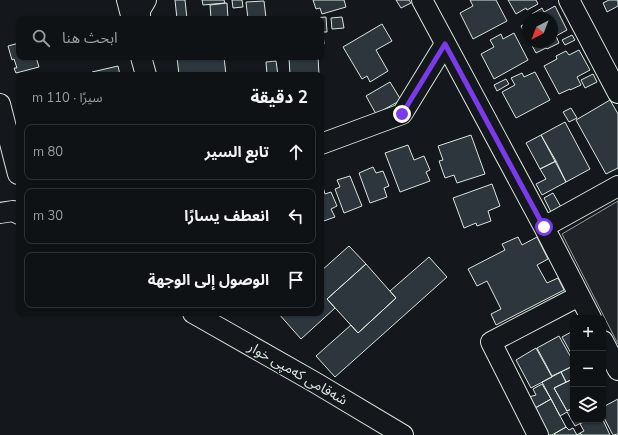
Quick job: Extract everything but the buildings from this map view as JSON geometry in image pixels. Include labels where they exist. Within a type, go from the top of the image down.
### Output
[{"type":"street","points":[[127,0],[131,16]]},
{"type":"street","points":[[140,16],[140,10],[146,0]]},
{"type":"street","points":[[422,0],[544,227],[589,315]]},
{"type":"street","points":[[573,1],[618,93]]},
{"type":"street","points":[[324,143],[402,114],[445,44]]},
{"type":"street","points":[[0,104],[16,166]]},
{"type":"street","points":[[544,227],[618,186]]},
{"type":"street","points":[[0,213],[13,211],[16,212]]},
{"type":"street","points":[[538,435],[491,342],[579,296]]},
{"type":"street","name":"شەقامی کەمپی خوار","points":[[200,316],[404,435]]},
{"type":"street","points":[[606,347],[618,370]]},
{"type":"shaded area","points":[[618,201],[618,344],[606,320],[606,315],[603,315],[562,234]]},
{"type":"route","points":[[402,114],[445,44],[544,227]]}]
